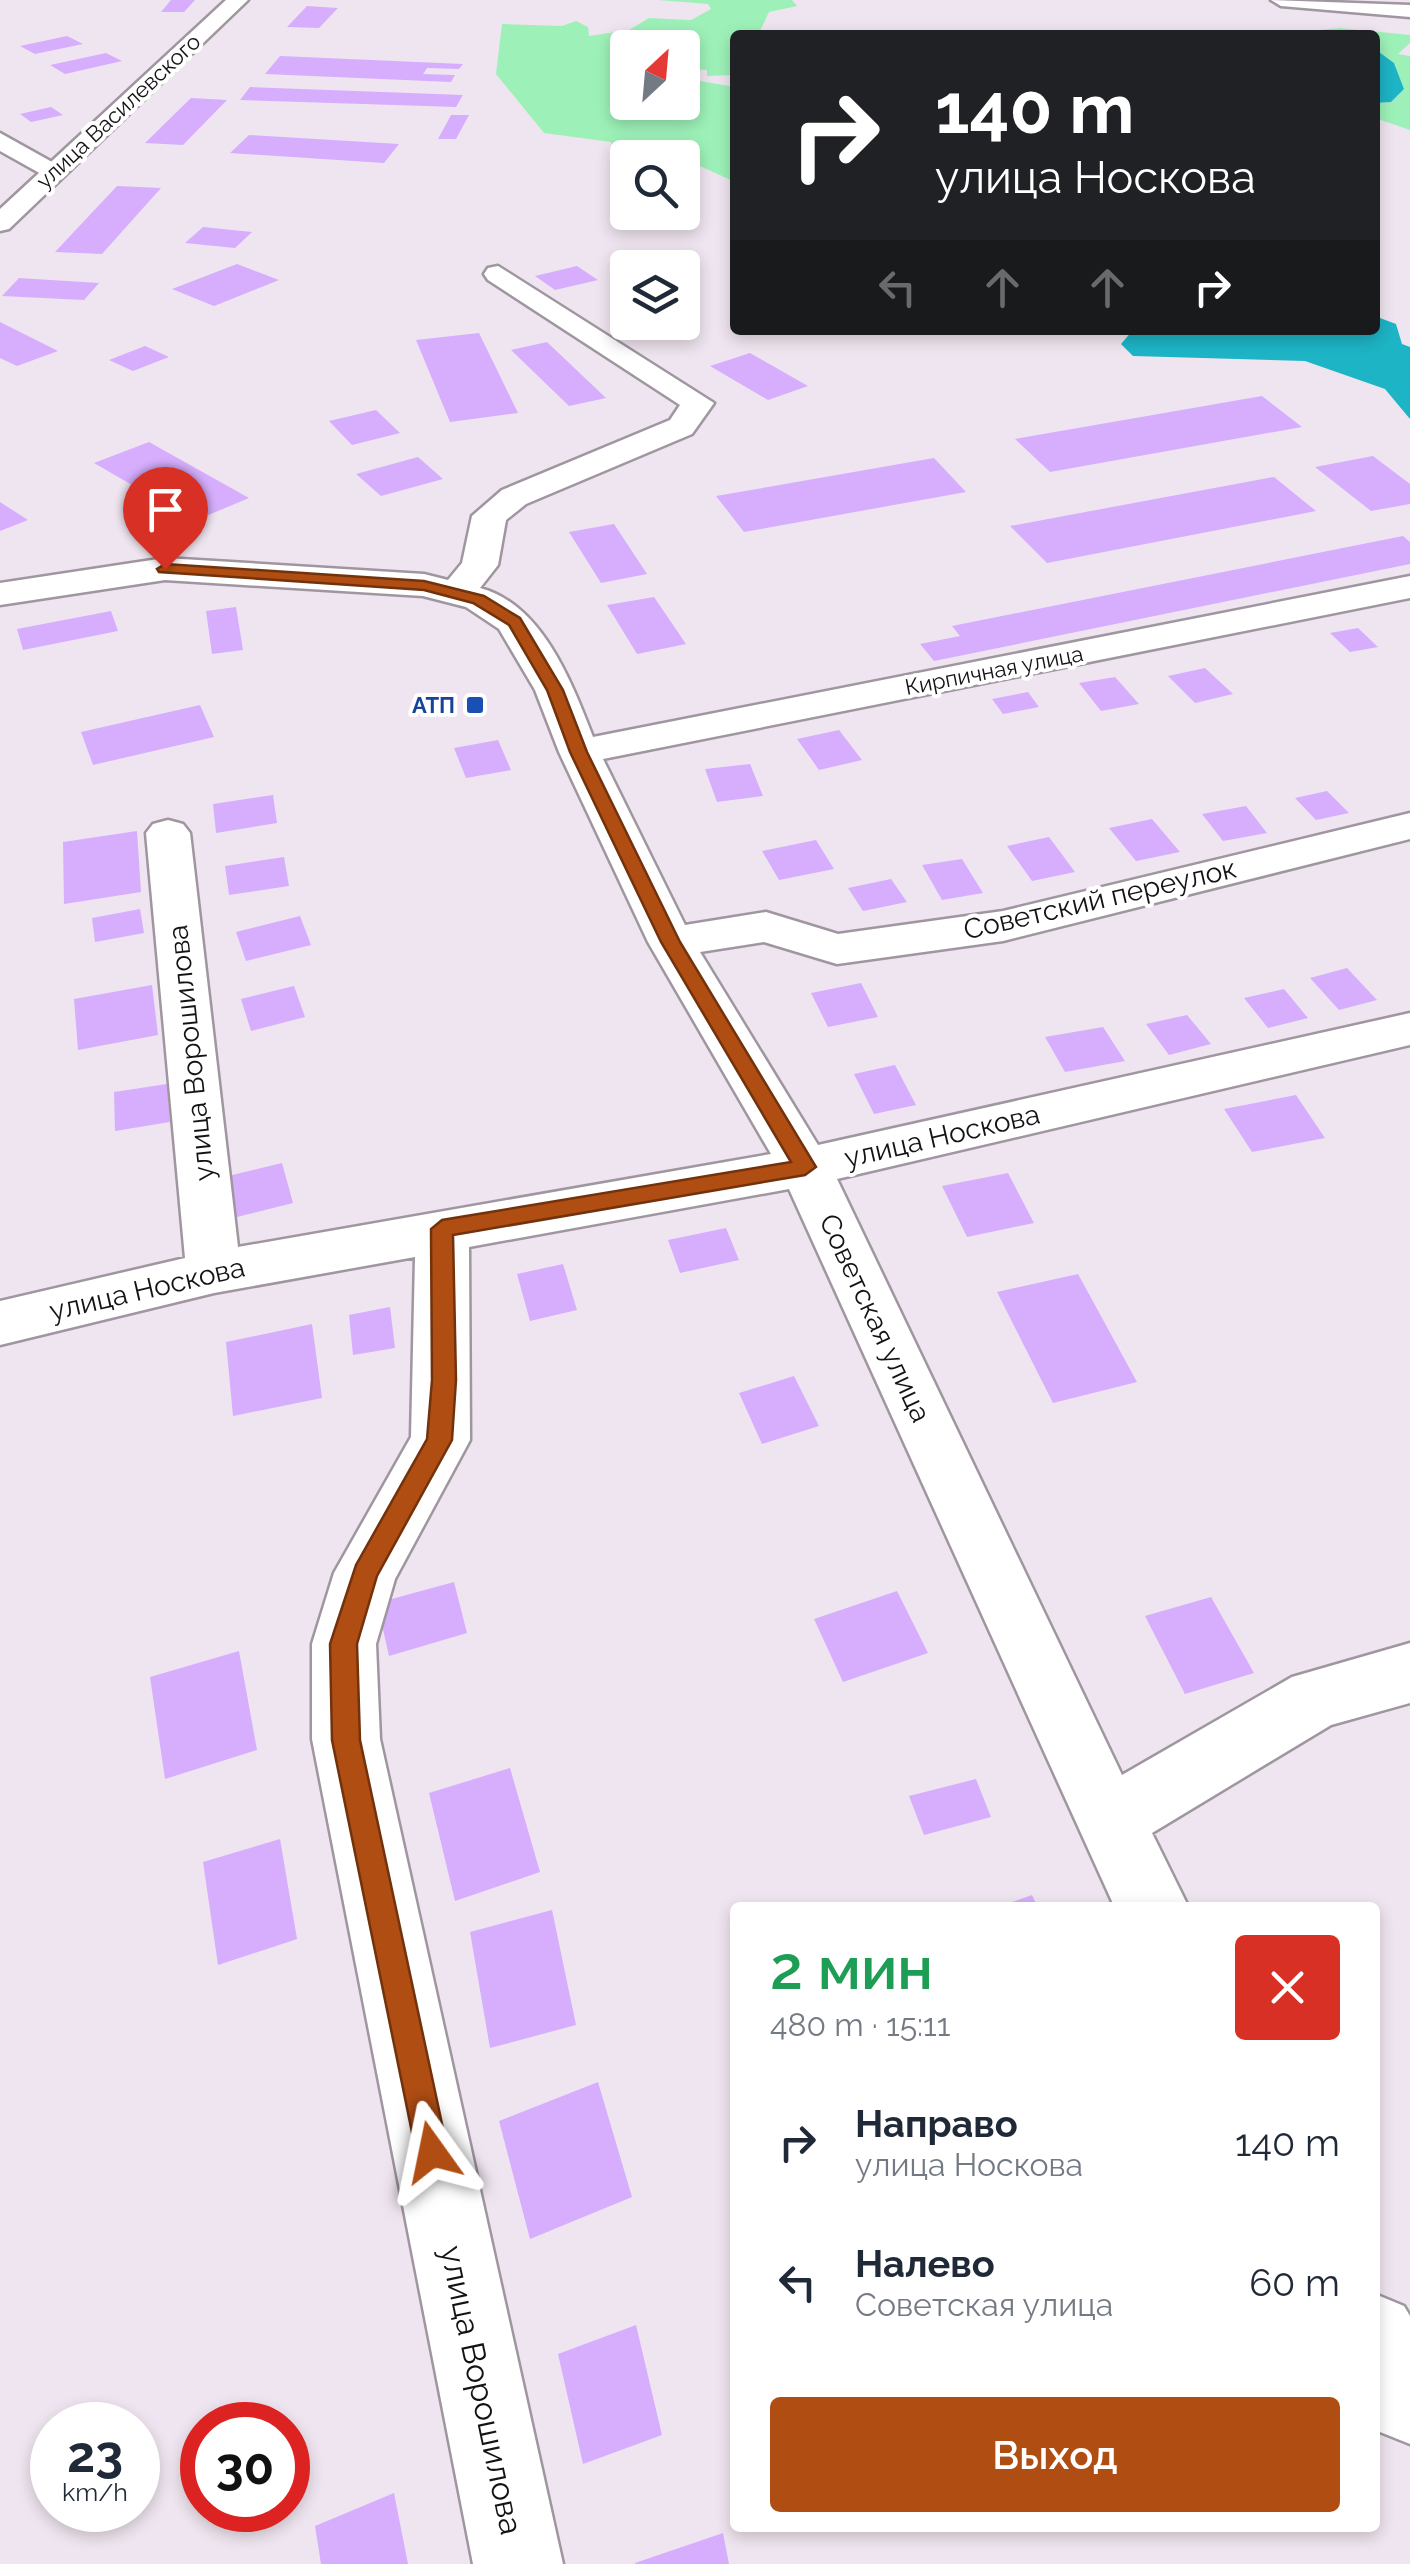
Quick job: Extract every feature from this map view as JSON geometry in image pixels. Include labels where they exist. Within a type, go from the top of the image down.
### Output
[{"type":"street","name":"улица Василевского","points":[[0,223],[238,0]]},
{"type":"street","points":[[1281,0],[1406,17]]},
{"type":"street","points":[[0,140],[52,172]]},
{"type":"street","points":[[457,592],[480,565],[490,516],[514,497],[682,427],[698,403],[498,274]]},
{"type":"street","name":"Советская улица","points":[[0,594],[76,578],[165,569],[389,581],[457,592],[499,610],[530,642],[670,942],[805,1167],[1108,1821],[1151,1902]]},
{"type":"street","name":"Кирпичная улица","points":[[579,752],[1410,588]]},
{"type":"street","name":"Советский переулок","points":[[670,942],[766,927],[837,949],[1003,926],[1410,826]]},
{"type":"street","name":"улица Ворошилова","points":[[168,833],[214,1272]]},
{"type":"street","name":"улица Носкова","points":[[0,1323],[214,1272],[805,1167],[1410,1029]]},
{"type":"street","name":"улица Ворошилова","points":[[442,1229],[444,1380],[440,1440],[365,1573],[344,1644],[346,1740],[518,2564]]},
{"type":"street","points":[[1108,1821],[1315,1699],[1410,1673]]},
{"type":"street","points":[[1380,2345],[1410,2402]]},
{"type":"green space","points":[[658,0],[792,0],[797,6],[769,12],[760,30],[730,30],[730,75],[707,76],[707,70],[700,69],[700,30],[629,30],[649,18],[691,20],[711,9],[708,4]]},
{"type":"green space","points":[[576,21],[588,27],[589,36],[610,33],[610,120],[700,120],[700,81],[730,86],[730,180],[700,166],[700,140],[610,142],[544,133],[496,74],[502,24],[562,26]]},
{"type":"green space","points":[[1380,32],[1410,35],[1410,43],[1398,54],[1410,56],[1410,130],[1380,120],[1380,103],[1391,102],[1404,89],[1394,63],[1380,53]]},
{"type":"water","points":[[1380,53],[1394,63],[1404,89],[1391,102],[1380,103]]},
{"type":"water","points":[[1380,318],[1396,324],[1402,344],[1410,347],[1410,419],[1385,389],[1305,361],[1133,356],[1121,344],[1129,335],[1380,335]]},
{"type":"building","points":[[171,0],[195,0],[184,12],[161,12]]},
{"type":"building","points":[[307,6],[338,8],[319,28],[287,27]]},
{"type":"building","points":[[67,36],[83,44],[35,54],[20,46]]},
{"type":"building","points":[[106,53],[122,61],[65,74],[50,65]]},
{"type":"building","points":[[280,56],[463,64],[459,69],[427,68],[423,74],[455,75],[451,82],[265,74]]},
{"type":"building","points":[[250,87],[463,95],[456,107],[240,100]]},
{"type":"building","points":[[191,98],[227,100],[183,145],[145,143]]},
{"type":"building","points":[[51,107],[63,115],[31,122],[20,114]]},
{"type":"building","points":[[451,115],[469,115],[456,139],[438,139]]},
{"type":"building","points":[[249,135],[399,144],[384,163],[230,153]]},
{"type":"building","points":[[117,186],[161,188],[102,254],[55,252]]},
{"type":"building","points":[[203,227],[252,232],[235,248],[185,243]]},
{"type":"building","points":[[237,264],[279,280],[214,306],[172,289]]},
{"type":"building","points":[[577,266],[598,280],[555,290],[535,276]]},
{"type":"building","points":[[19,278],[99,283],[84,300],[2,296]]},
{"type":"building","points":[[0,322],[58,351],[17,366],[0,358]]},
{"type":"building","points":[[479,333],[518,413],[450,422],[416,340]]},
{"type":"building","points":[[547,342],[606,398],[569,406],[511,350]]},
{"type":"building","points":[[145,346],[169,357],[133,371],[109,360]]},
{"type":"building","points":[[750,353],[808,386],[768,400],[710,366]]},
{"type":"building","points":[[1262,396],[1302,427],[1050,472],[1015,439]]},
{"type":"building","points":[[376,410],[400,433],[352,445],[329,421]]},
{"type":"building","points":[[149,442],[249,498],[194,521],[94,463]]},
{"type":"building","points":[[1373,456],[1410,484],[1410,504],[1371,511],[1315,467]]},
{"type":"building","points":[[418,457],[443,479],[381,496],[356,474]]},
{"type":"building","points":[[934,458],[966,492],[744,532],[716,496]]},
{"type":"building","points":[[1274,477],[1316,511],[1047,563],[1010,526]]},
{"type":"building","points":[[0,502],[28,520],[0,531]]},
{"type":"building","points":[[614,524],[647,574],[601,583],[569,532]]},
{"type":"building","points":[[1403,536],[1410,542],[1410,564],[934,661],[920,644],[960,636],[952,626]]},
{"type":"building","points":[[654,597],[686,644],[637,654],[607,605]]},
{"type":"building","points":[[236,607],[243,650],[212,654],[206,611]]},
{"type":"building","points":[[111,611],[118,631],[23,650],[17,629]]},
{"type":"building","points":[[1358,628],[1378,647],[1350,652],[1330,633]]},
{"type":"building","points":[[1205,668],[1233,694],[1195,703],[1168,676]]},
{"type":"building","points":[[1115,677],[1139,704],[1101,711],[1079,683]]},
{"type":"building","points":[[1028,692],[1039,707],[1003,714],[992,699]]},
{"type":"building","points":[[200,705],[214,737],[93,765],[81,732]]},
{"type":"building","points":[[839,730],[862,760],[819,770],[797,739]]},
{"type":"building","points":[[498,740],[511,770],[466,778],[454,748]]},
{"type":"building","points":[[750,764],[763,796],[717,802],[705,769]]},
{"type":"building","points":[[1327,791],[1349,813],[1316,820],[1295,798]]},
{"type":"building","points":[[273,795],[277,823],[216,833],[213,804]]},
{"type":"building","points":[[1246,806],[1267,833],[1223,841],[1202,814]]},
{"type":"building","points":[[1152,819],[1180,852],[1136,861],[1109,828]]},
{"type":"building","points":[[137,831],[141,892],[64,904],[63,842]]},
{"type":"building","points":[[1049,837],[1075,872],[1032,881],[1007,846]]},
{"type":"building","points":[[816,840],[834,869],[779,880],[762,851]]},
{"type":"building","points":[[284,857],[289,886],[229,895],[225,866]]},
{"type":"building","points":[[962,859],[983,893],[942,900],[922,865]]},
{"type":"building","points":[[891,879],[907,902],[863,911],[848,888]]},
{"type":"building","points":[[140,909],[144,933],[95,942],[92,918]]},
{"type":"building","points":[[300,916],[311,945],[246,961],[236,932]]},
{"type":"building","points":[[1347,968],[1377,1000],[1339,1010],[1310,978]]},
{"type":"building","points":[[861,983],[878,1017],[828,1027],[811,993]]},
{"type":"building","points":[[152,985],[158,1035],[78,1050],[74,999]]},
{"type":"building","points":[[294,986],[305,1017],[251,1031],[241,999]]},
{"type":"building","points":[[1284,989],[1308,1018],[1268,1028],[1244,998]]},
{"type":"building","points":[[1187,1015],[1211,1044],[1169,1055],[1146,1024]]},
{"type":"building","points":[[1103,1027],[1125,1061],[1065,1072],[1045,1037]]},
{"type":"building","points":[[895,1065],[916,1105],[874,1114],[854,1074]]},
{"type":"building","points":[[167,1084],[170,1122],[115,1131],[114,1092]]},
{"type":"building","points":[[1296,1095],[1325,1138],[1252,1152],[1224,1109]]},
{"type":"building","points":[[282,1163],[293,1203],[233,1218],[224,1177]]},
{"type":"building","points":[[1008,1173],[1034,1223],[967,1237],[942,1186]]},
{"type":"building","points":[[726,1228],[739,1260],[680,1273],[668,1240]]},
{"type":"building","points":[[563,1264],[577,1310],[530,1321],[517,1274]]},
{"type":"building","points":[[1078,1274],[1137,1382],[1053,1403],[997,1292]]},
{"type":"building","points":[[390,1307],[395,1348],[353,1355],[349,1315]]},
{"type":"building","points":[[312,1324],[322,1398],[233,1416],[226,1342]]},
{"type":"building","points":[[794,1376],[819,1426],[762,1444],[739,1393]]},
{"type":"building","points":[[454,1582],[467,1633],[389,1656],[377,1603]]},
{"type":"building","points":[[897,1591],[928,1653],[843,1682],[814,1619]]},
{"type":"building","points":[[1211,1597],[1254,1673],[1185,1694],[1145,1616]]},
{"type":"building","points":[[239,1651],[257,1750],[165,1779],[150,1677]]},
{"type":"building","points":[[510,1768],[540,1872],[455,1901],[429,1793]]},
{"type":"building","points":[[976,1779],[991,1817],[924,1835],[909,1796]]},
{"type":"building","points":[[280,1839],[297,1939],[218,1965],[203,1862]]},
{"type":"building","points":[[1032,1895],[1035,1902],[1012,1902]]},
{"type":"building","points":[[552,1910],[576,2025],[490,2048],[470,1932]]},
{"type":"building","points":[[598,2082],[632,2197],[530,2239],[499,2121]]},
{"type":"building","points":[[636,2325],[662,2435],[583,2464],[558,2354]]},
{"type":"building","points":[[394,2493],[408,2564],[321,2564],[315,2526]]},
{"type":"building","points":[[723,2533],[729,2564],[635,2564],[635,2563]]},
{"type":"place","name":"АТП","points":[[475,705]]},
{"type":"route","points":[[165,569],[424,586],[478,600],[514,622],[530,642],[555,690],[579,752],[670,942],[805,1167],[442,1229],[444,1380],[440,1440],[365,1573],[344,1644],[346,1740],[432,2152]]}]
